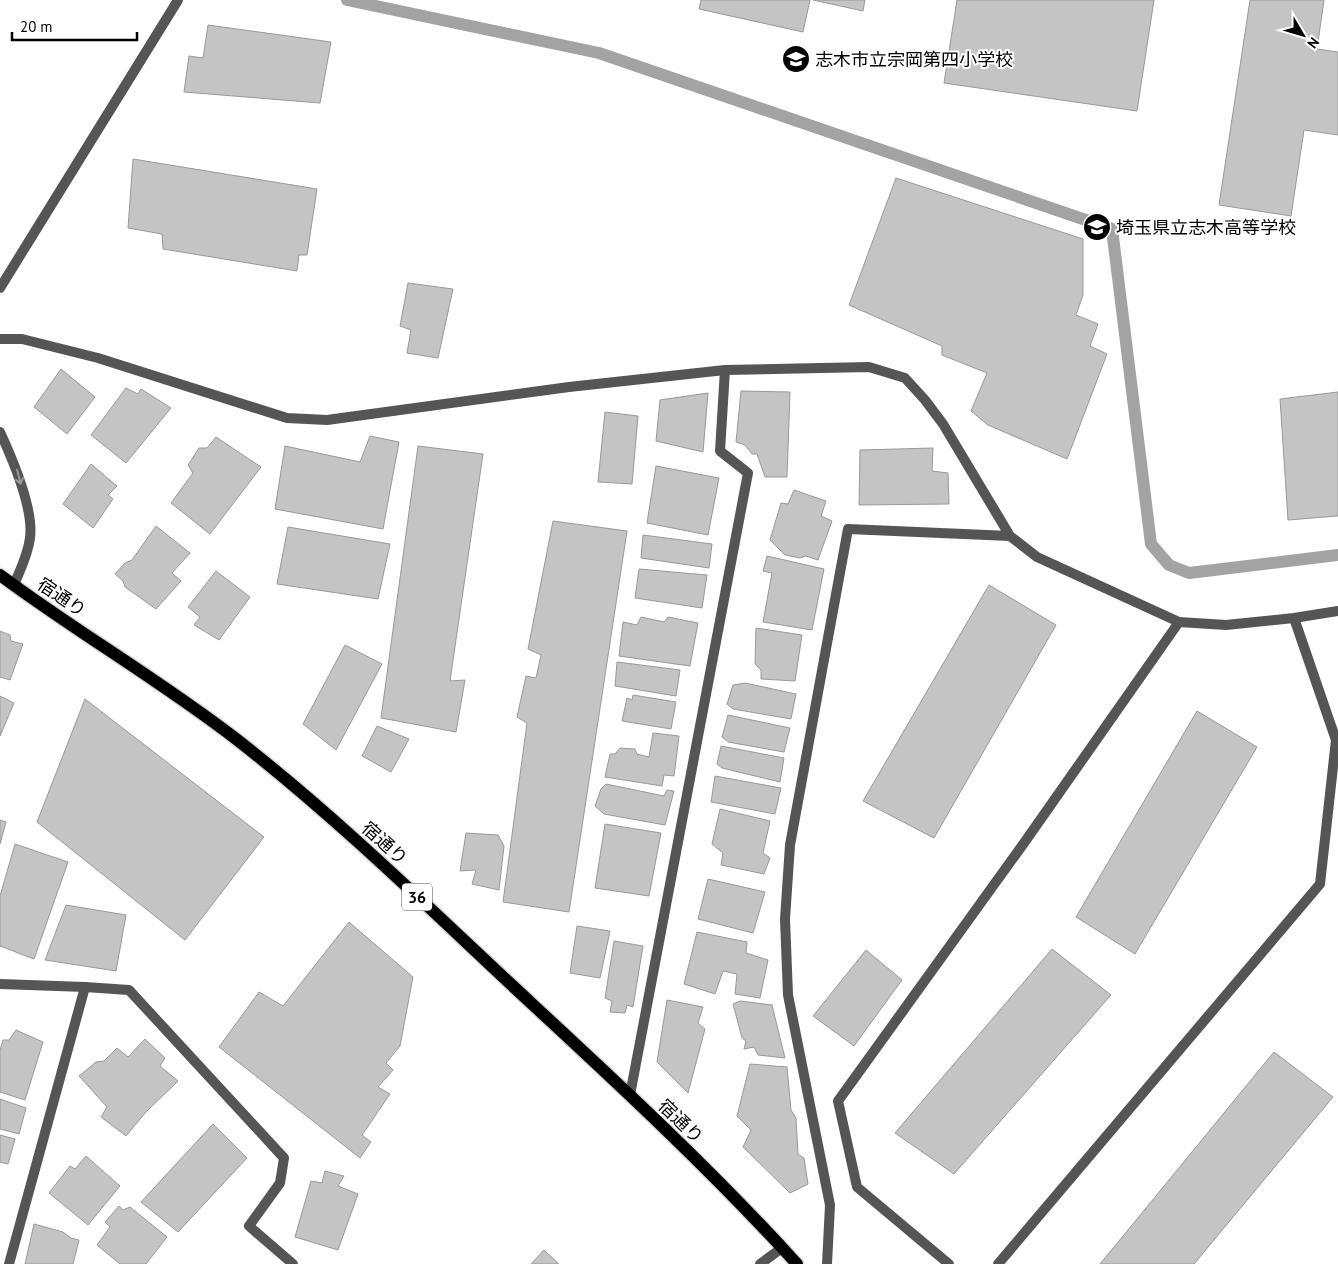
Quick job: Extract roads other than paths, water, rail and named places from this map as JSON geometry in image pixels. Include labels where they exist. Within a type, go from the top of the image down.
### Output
[{"type":"main road","name":"宿通り","points":[[0,575],[238,740],[307,796],[630,1095],[716,1179],[797,1264]]},
{"type":"street","points":[[0,288],[178,0]]},
{"type":"street","points":[[0,339],[22,339],[98,358],[287,418],[327,420],[569,386],[725,370],[869,366],[905,378],[925,400],[943,424],[1010,536],[1037,557],[1178,622],[1226,625],[1338,611]]},
{"type":"street","points":[[630,1095],[748,472],[720,451],[725,370]]},
{"type":"street","points":[[0,432],[16,468],[30,520],[31,536],[27,555],[14,585]]},
{"type":"street","points":[[826,1264],[830,1205],[788,995],[785,919],[790,845],[848,529],[1010,536]]},
{"type":"street","points":[[998,1264],[1320,884],[1336,740],[1294,618]]},
{"type":"street","points":[[949,1264],[857,1187],[838,1101],[1024,843],[1178,622]]},
{"type":"street","points":[[0,984],[86,986],[129,990],[284,1158],[280,1183],[249,1226],[293,1264]]},
{"type":"street","points":[[9,1264],[86,986]]},
{"type":"street","points":[[760,1264],[782,1248]]},
{"type":"waterway","points":[[347,0],[599,53],[1112,229],[1151,544],[1169,565],[1189,573],[1338,555]]},
{"type":"place","name":"志木市立宗岡第四小学校","points":[[796,59]]},
{"type":"place","name":"埼玉県立志木高等学校","points":[[1097,227]]}]
